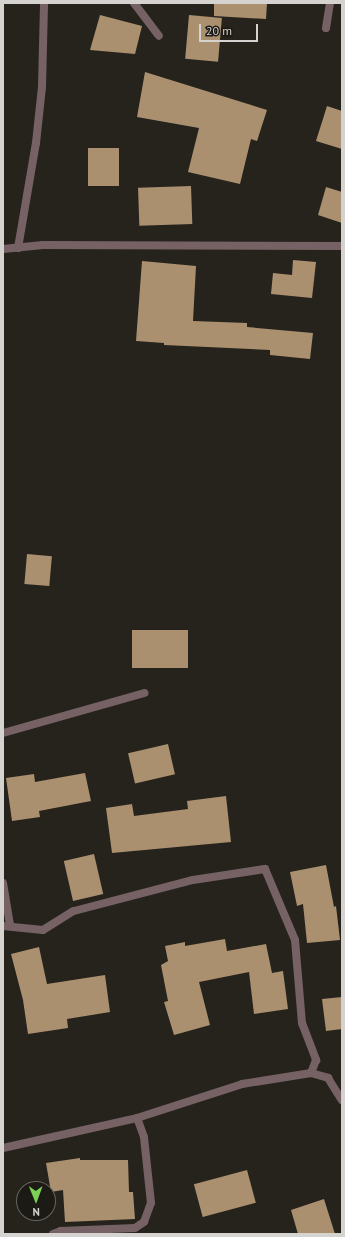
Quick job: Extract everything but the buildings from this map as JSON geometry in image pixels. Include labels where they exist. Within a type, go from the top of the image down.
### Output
[{"type":"street","points":[[18,248],[36,143],[42,87],[44,3]]},
{"type":"street","points":[[134,3],[159,36]]},
{"type":"street","points":[[326,28],[330,3]]},
{"type":"street","points":[[3,249],[43,245],[342,246]]},
{"type":"street","points":[[3,733],[144,693]]},
{"type":"street","points":[[3,883],[6,925],[43,930],[74,911],[193,880],[266,869],[295,940],[302,1023],[316,1060],[311,1073]]},
{"type":"street","points":[[3,1148],[137,1118],[242,1084],[311,1073],[328,1078],[342,1100]]},
{"type":"street","points":[[53,1234],[61,1231],[135,1228],[144,1222],[151,1203],[144,1137],[137,1118]]}]
